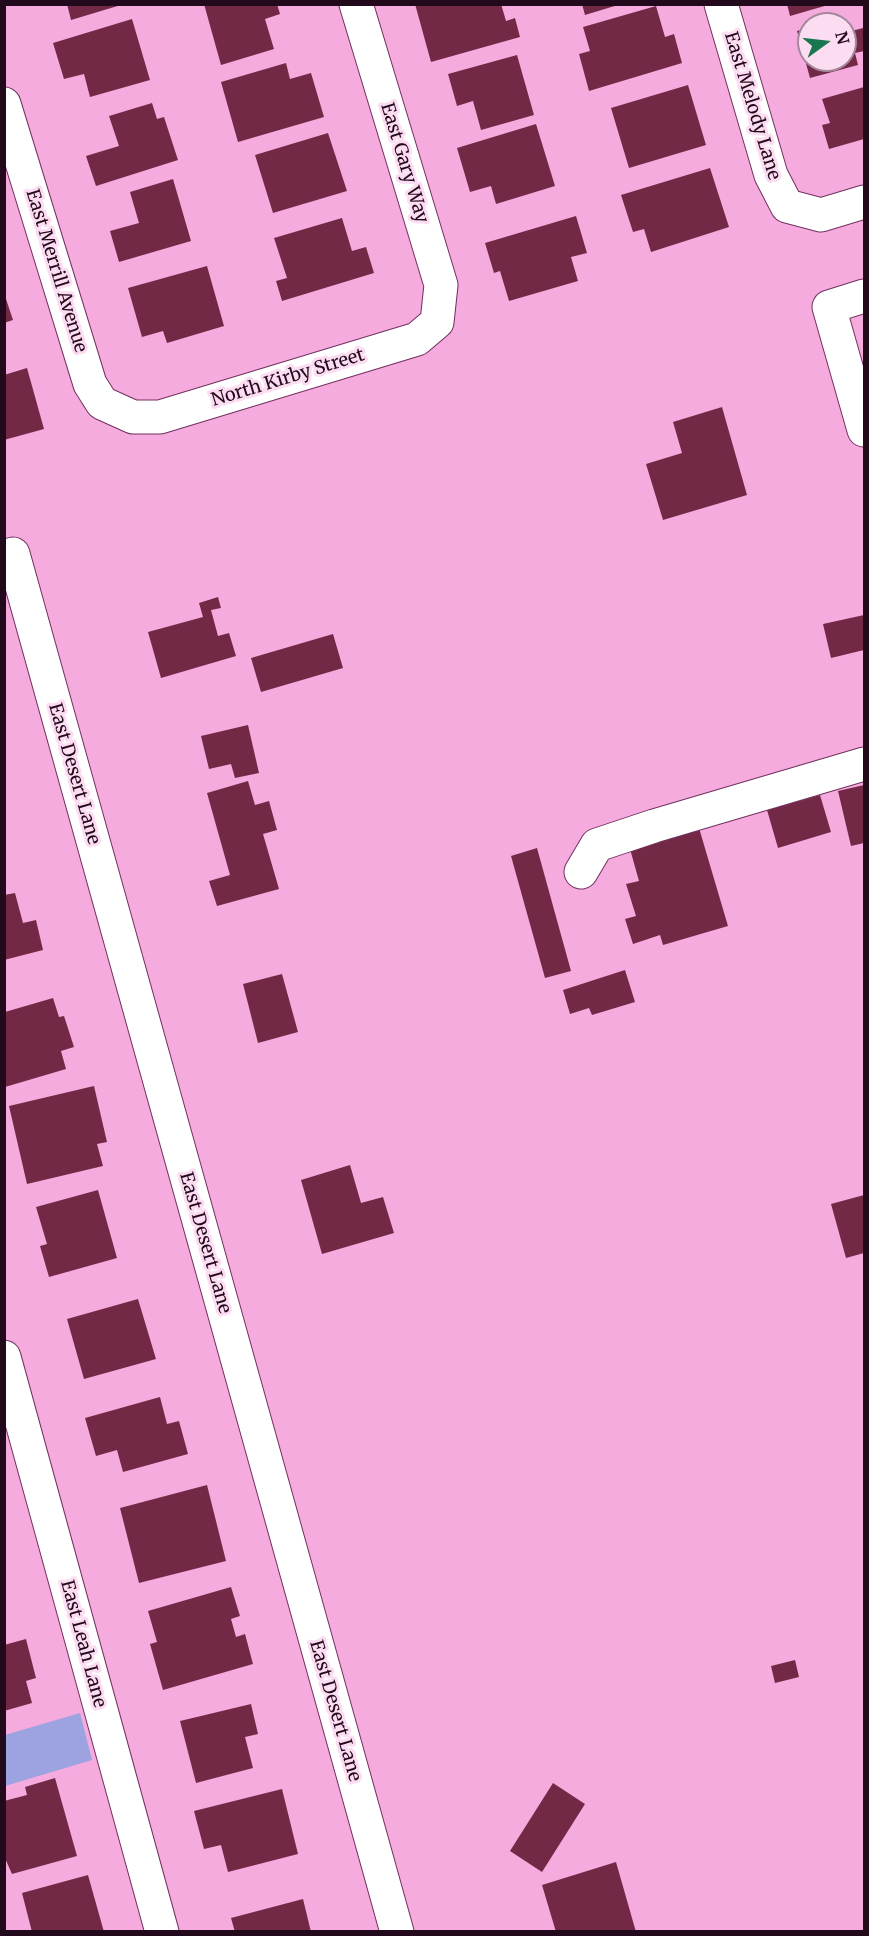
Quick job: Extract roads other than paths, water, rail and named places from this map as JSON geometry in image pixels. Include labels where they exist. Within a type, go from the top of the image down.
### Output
[{"type":"street","name":"East Gary Way","points":[[356,4],[441,285],[437,322]]},
{"type":"street","name":"East Melody Lane","points":[[721,4],[771,175],[787,206],[820,215],[864,202]]},
{"type":"street","name":"East Merrill Avenue","points":[[4,104],[90,384],[102,403],[133,417]]},
{"type":"street","points":[[864,296],[829,307],[864,430]]},
{"type":"street","name":"North Kirby Street","points":[[133,417],[159,417],[417,339],[437,322]]},
{"type":"street","name":"East Desert Lane","points":[[13,554],[397,1932]]},
{"type":"street","points":[[581,872],[597,845],[864,764]]},
{"type":"street","name":"East Leah Lane","points":[[4,1357],[162,1932]]},
{"type":"water","points":[[80,1713],[92,1760],[5,1786],[5,1735]]}]
